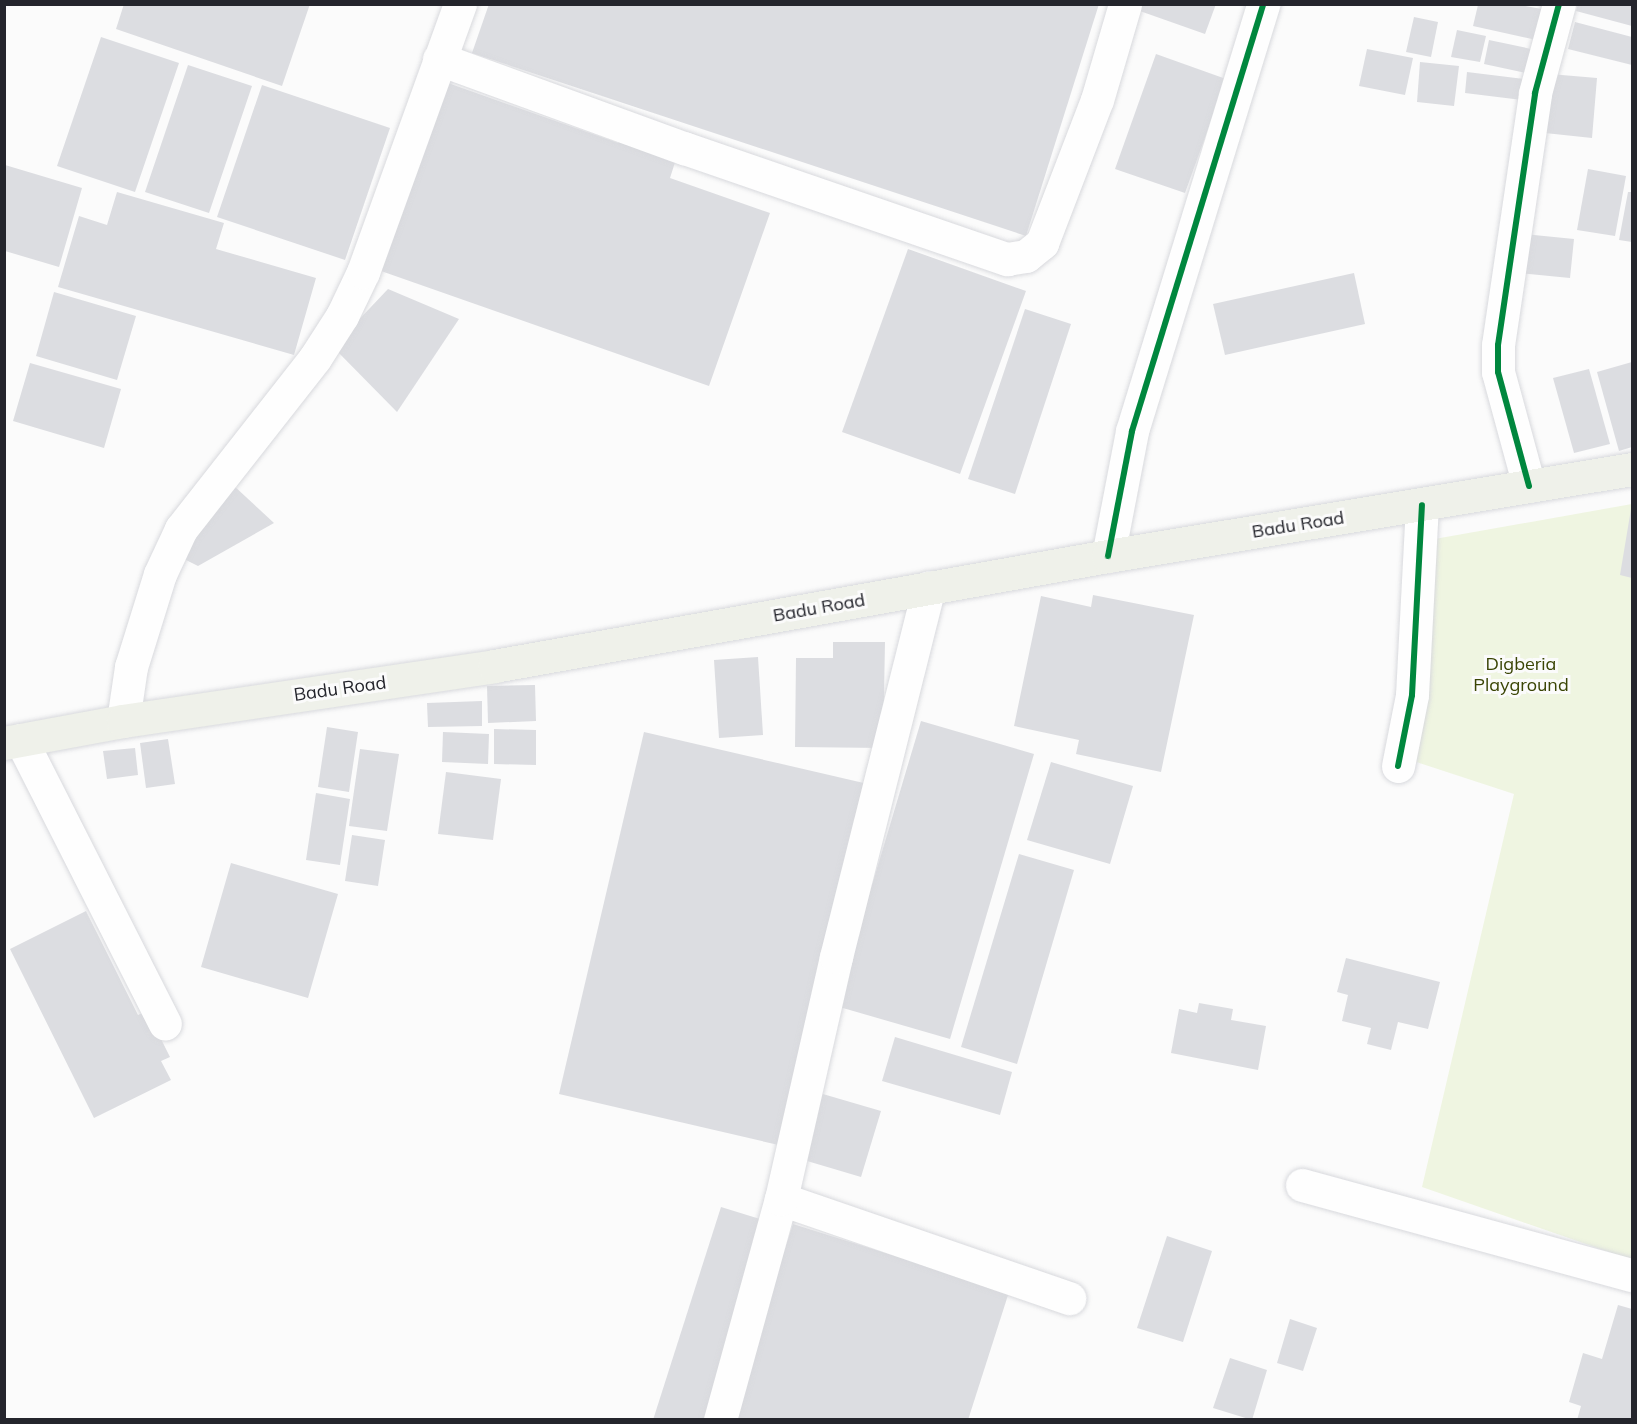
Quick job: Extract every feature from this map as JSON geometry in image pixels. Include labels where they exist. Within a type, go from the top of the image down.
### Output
[{"type":"main road","name":"Badu Road","points":[[13,742],[123,721],[494,666],[1108,556],[1632,469]]},
{"type":"street","points":[[439,59],[684,148],[1007,259],[1026,256],[1042,243],[1097,100],[1125,4]]},
{"type":"street","points":[[1108,556],[1132,431],[1263,4]]},
{"type":"street","points":[[1528,486],[1498,372],[1498,345],[1535,93],[1559,4]]},
{"type":"street","points":[[123,721],[131,667],[160,574],[181,529],[315,358],[342,316],[363,272],[439,59],[450,7]]},
{"type":"street","points":[[1398,766],[1412,695],[1422,505]]},
{"type":"street","points":[[720,1419],[782,1199],[836,957],[929,588]]},
{"type":"street","points":[[13,742],[165,1024]]},
{"type":"street","points":[[1302,1185],[1632,1275]]},
{"type":"street","points":[[782,1199],[1069,1298]]},
{"type":"green space","name":"Digberia Playground","points":[[1632,504],[1632,1260],[1422,1187],[1514,794],[1398,756],[1429,540]]},
{"type":"building","points":[[124,4],[310,4],[282,86],[116,29]]},
{"type":"building","points":[[489,4],[1099,4],[1026,236],[472,53]]},
{"type":"building","points":[[1139,4],[1216,4],[1205,34],[1137,10]]},
{"type":"building","points":[[1578,4],[1632,4],[1632,26],[1576,11]]},
{"type":"building","points":[[1478,5],[1520,5],[1547,10],[1541,41],[1473,26]]},
{"type":"building","points":[[1414,17],[1438,22],[1431,57],[1406,52]]},
{"type":"building","points":[[1575,22],[1632,37],[1632,65],[1568,49]]},
{"type":"building","points":[[1457,30],[1486,36],[1480,62],[1451,57]]},
{"type":"building","points":[[101,37],[179,63],[135,192],[57,166]]},
{"type":"building","points":[[1489,40],[1536,50],[1531,74],[1484,64]]},
{"type":"building","points":[[1367,49],[1413,58],[1405,95],[1359,86]]},
{"type":"building","points":[[1156,54],[1226,79],[1185,193],[1115,169]]},
{"type":"building","points":[[1420,62],[1459,66],[1454,106],[1417,102]]},
{"type":"building","points":[[188,65],[252,86],[209,213],[145,192]]},
{"type":"building","points":[[1467,72],[1533,80],[1531,101],[1465,93]]},
{"type":"building","points":[[1550,74],[1597,78],[1592,138],[1545,133]]},
{"type":"building","points":[[448,83],[618,143],[622,133],[678,153],[670,178],[770,213],[709,386],[381,271]]},
{"type":"building","points":[[262,85],[390,128],[345,260],[217,217]]},
{"type":"building","points":[[5,165],[82,188],[59,267],[5,251]]},
{"type":"building","points":[[1588,169],[1626,176],[1615,236],[1577,230]]},
{"type":"building","points":[[117,192],[224,223],[216,249],[316,278],[294,355],[58,287],[79,216],[107,225]]},
{"type":"building","points":[[1628,192],[1632,192],[1632,242],[1619,240]]},
{"type":"building","points":[[1524,234],[1574,239],[1570,278],[1520,273]]},
{"type":"building","points":[[908,249],[1026,291],[960,474],[842,432]]},
{"type":"building","points":[[1354,273],[1365,324],[1225,355],[1213,304]]},
{"type":"building","points":[[388,289],[459,319],[397,412],[333,347]]},
{"type":"building","points":[[54,292],[136,316],[117,380],[36,356]]},
{"type":"building","points":[[1025,309],[1071,324],[1015,494],[968,479]]},
{"type":"building","points":[[1632,362],[1632,447],[1619,451],[1597,372]]},
{"type":"building","points":[[30,363],[121,389],[104,448],[13,421]]},
{"type":"building","points":[[1589,369],[1610,444],[1574,453],[1553,378]]},
{"type":"building","points":[[233,485],[274,523],[198,566],[178,556]]},
{"type":"building","points":[[1632,509],[1632,578],[1620,575]]},
{"type":"building","points":[[1093,595],[1194,615],[1161,772],[1076,754],[1079,740],[1014,726],[1041,596],[1091,607]]},
{"type":"building","points":[[833,642],[885,642],[883,748],[795,747],[796,658],[833,658]]},
{"type":"building","points":[[758,657],[763,735],[719,738],[714,660]]},
{"type":"building","points":[[535,685],[536,721],[488,723],[487,686]]},
{"type":"building","points":[[482,701],[482,726],[428,727],[427,703]]},
{"type":"building","points":[[921,721],[1034,754],[950,1039],[836,1006]]},
{"type":"building","points":[[327,727],[358,732],[349,792],[318,787]]},
{"type":"building","points":[[494,729],[536,730],[536,765],[494,764]]},
{"type":"building","points":[[443,732],[489,734],[488,764],[442,762]]},
{"type":"building","points":[[644,732],[868,784],[783,1146],[559,1094]]},
{"type":"building","points":[[168,739],[175,784],[146,788],[140,743]]},
{"type":"building","points":[[135,748],[138,775],[107,779],[103,751]]},
{"type":"building","points":[[360,749],[399,754],[387,831],[349,826]]},
{"type":"building","points":[[1051,762],[1133,786],[1110,864],[1027,840]]},
{"type":"building","points":[[446,772],[501,779],[493,840],[438,834]]},
{"type":"building","points":[[316,793],[350,799],[340,865],[306,860]]},
{"type":"building","points":[[352,835],[385,840],[378,886],[345,881]]},
{"type":"building","points":[[1019,854],[1074,870],[1017,1064],[961,1047]]},
{"type":"building","points":[[231,863],[338,894],[308,998],[201,967]]},
{"type":"building","points":[[86,911],[138,1015],[147,1011],[170,1057],[161,1061],[171,1080],[94,1118],[10,949]]},
{"type":"building","points":[[1346,958],[1440,982],[1428,1029],[1398,1022],[1391,1050],[1367,1044],[1371,1028],[1342,1021],[1348,995],[1337,992]]},
{"type":"building","points":[[1199,1003],[1233,1009],[1231,1020],[1266,1026],[1258,1070],[1171,1053],[1179,1009],[1197,1013]]},
{"type":"building","points":[[895,1037],[1012,1072],[1000,1115],[882,1081]]},
{"type":"building","points":[[816,1092],[881,1111],[861,1177],[797,1158]]},
{"type":"building","points":[[721,1207],[773,1223],[710,1420],[653,1420]]},
{"type":"building","points":[[793,1224],[1009,1292],[968,1420],[730,1420]]},
{"type":"building","points":[[1167,1236],[1212,1251],[1183,1342],[1137,1328]]},
{"type":"building","points":[[1618,1305],[1632,1309],[1632,1420],[1577,1420],[1581,1406],[1569,1402],[1583,1353],[1602,1359]]},
{"type":"building","points":[[1290,1319],[1317,1328],[1303,1371],[1277,1363]]},
{"type":"building","points":[[1230,1358],[1267,1370],[1252,1420],[1213,1408]]},
{"type":"cycle path","points":[[1108,556],[1132,431],[1263,4]]},
{"type":"cycle path","points":[[1529,486],[1498,372],[1498,345],[1535,93],[1559,4]]},
{"type":"cycle path","points":[[1398,766],[1412,695],[1422,505]]}]
